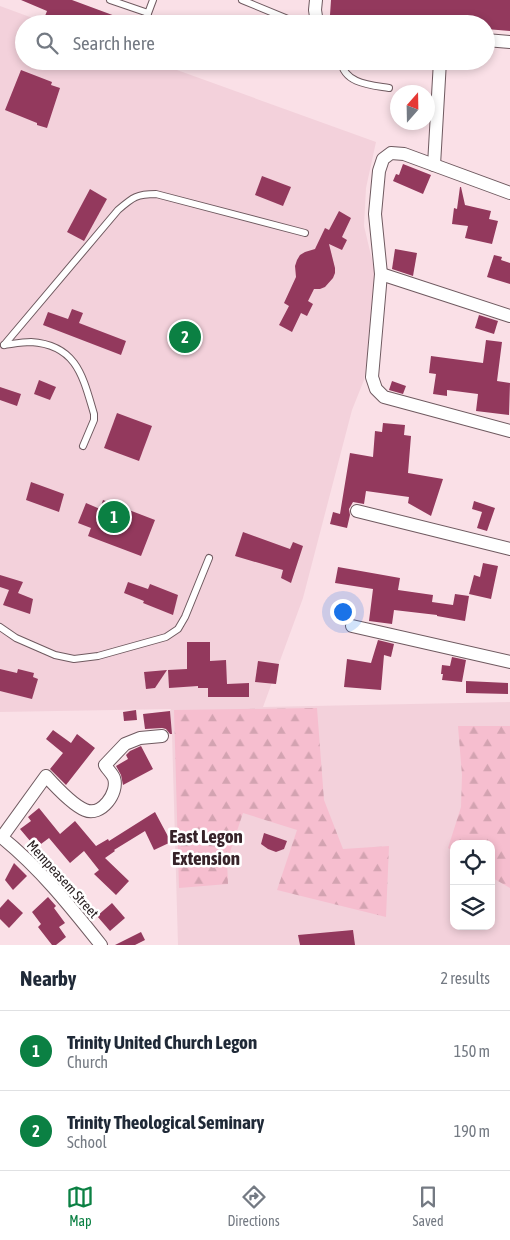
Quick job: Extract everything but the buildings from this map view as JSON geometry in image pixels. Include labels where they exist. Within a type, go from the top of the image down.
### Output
[{"type":"street","points":[[315,15],[316,0]]},
{"type":"street","points":[[495,41],[510,42]]},
{"type":"street","points":[[434,165],[439,70]]},
{"type":"street","points":[[510,193],[404,154],[391,153],[383,159],[379,171],[375,214],[381,274],[372,377],[376,389],[384,397],[510,431]]},
{"type":"street","points":[[381,274],[510,316]]},
{"type":"street","points":[[357,511],[510,550]]},
{"type":"street","points":[[352,626],[510,662]]},
{"type":"street","points":[[1,837],[46,776],[86,811],[96,811],[109,801],[114,789],[114,778],[105,765],[125,744],[140,738],[162,736]]},
{"type":"street","name":"Mempeasem Street","points":[[1,837],[16,849],[68,902],[101,945]]},
{"type":"lane","points":[[110,0],[148,13],[153,0]]},
{"type":"lane","points":[[242,0],[278,15]]},
{"type":"lane","points":[[344,70],[352,78],[361,83],[389,88]]},
{"type":"lane","points":[[2,345],[118,210],[130,199],[143,194],[156,194],[304,233]]},
{"type":"lane","points":[[2,345],[30,342],[46,344],[65,352],[75,363],[82,377],[94,414],[94,420],[84,446]]},
{"type":"lane","points":[[0,627],[16,638],[55,655],[74,660],[98,656],[166,638],[178,629],[209,558]]},
{"type":"shaded area","points":[[0,6],[24,15],[15,15],[15,70],[177,70],[376,142],[366,188],[364,226],[374,268],[377,293],[364,380],[352,410],[303,598],[263,707],[510,702],[510,945],[178,945],[171,709],[0,712]]},
{"type":"green space","points":[[317,708],[324,800],[343,849],[389,846],[386,917],[277,890],[297,830],[243,813],[227,861],[228,884],[179,888],[174,710]]},
{"type":"green space","points":[[458,726],[510,726],[510,888],[495,879],[495,840],[451,840],[461,807],[462,775]]},
{"type":"place","name":"Trinity Theological Seminary","points":[[185,337]]},
{"type":"place","name":"Trinity United Church Legon","points":[[114,517]]},
{"type":"district","name":"East Legon Extension","points":[[206,847]]}]
